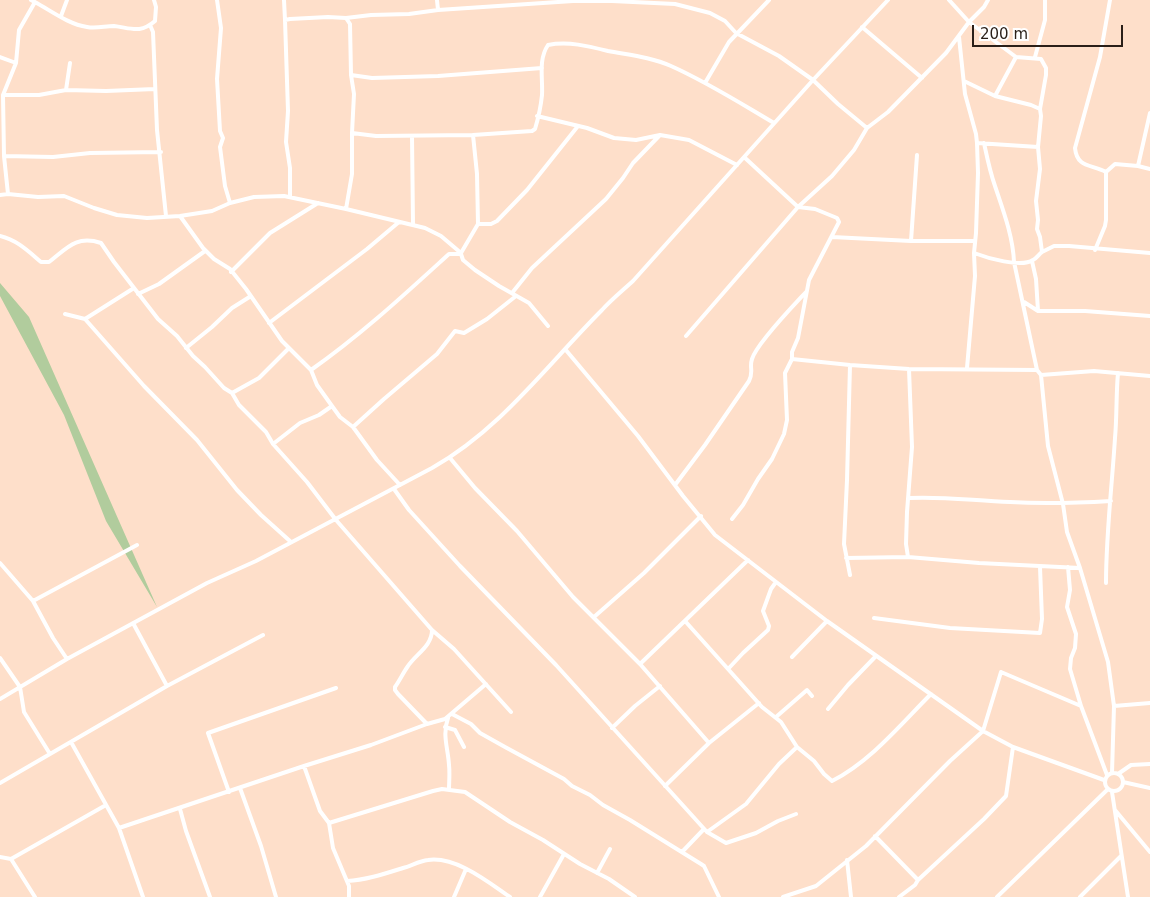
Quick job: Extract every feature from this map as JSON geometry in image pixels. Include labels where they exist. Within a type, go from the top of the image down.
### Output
[{"type":"street","points":[[61,16],[67,0]]},
{"type":"street","points":[[8,194],[4,156],[3,95],[16,63],[19,30],[33,1],[86,27],[114,26],[135,29],[146,28],[155,21],[156,7],[154,0]]},
{"type":"street","points":[[218,0],[221,28],[217,79],[220,131],[223,138],[220,147],[225,186],[230,203]]},
{"type":"street","points":[[284,0],[288,110],[286,142],[290,168],[290,198]]},
{"type":"street","points":[[438,0],[438,10]]},
{"type":"street","points":[[497,0],[498,7]]},
{"type":"street","points":[[705,83],[729,42],[769,0]]},
{"type":"street","points":[[0,699],[67,659],[207,583],[256,561],[394,489],[450,458],[490,428],[528,391],[603,308],[633,282],[774,123],[888,0]]},
{"type":"street","points":[[949,0],[968,22],[1016,57],[1035,57],[1041,59],[1046,68],[1045,87],[1040,109],[1038,147],[1040,169],[1036,202],[1037,229],[1042,252]]},
{"type":"street","points":[[686,336],[798,207],[832,176],[854,150],[867,128],[888,112],[946,53],[968,22],[984,7],[988,0]]},
{"type":"street","points":[[1035,57],[1045,20],[1045,0]]},
{"type":"street","points":[[1106,172],[1079,162],[1076,158],[1075,148],[1100,57],[1110,0]]},
{"type":"street","points":[[285,20],[409,14],[550,1],[676,2],[710,13],[725,21],[736,33],[779,56],[813,80],[867,128]]},
{"type":"street","points":[[346,18],[350,24],[351,75],[354,94],[352,174],[346,209]]},
{"type":"street","points":[[150,25],[153,32],[157,130],[161,152],[166,216]]},
{"type":"street","points":[[862,27],[922,78]]},
{"type":"street","points":[[959,37],[965,94],[976,134],[978,172],[974,253],[975,276],[967,368]]},
{"type":"street","points":[[352,133],[376,136],[412,136],[473,135],[532,131],[535,129],[542,96],[543,53],[548,45],[557,43],[572,43],[649,59],[670,66],[705,83],[774,123]]},
{"type":"street","points":[[0,56],[16,63]]},
{"type":"street","points":[[995,96],[1016,57]]},
{"type":"street","points":[[66,90],[70,63]]},
{"type":"street","points":[[351,75],[372,78],[438,76],[542,68]]},
{"type":"street","points":[[964,81],[995,96],[1040,109]]},
{"type":"street","points":[[3,95],[39,95],[66,90],[155,89]]},
{"type":"street","points":[[1138,166],[1150,112]]},
{"type":"street","points":[[537,116],[626,140],[660,135],[689,140],[737,164]]},
{"type":"street","points":[[478,224],[491,224],[497,220],[527,190],[578,126]]},
{"type":"street","points":[[461,253],[478,224],[477,174],[473,135]]},
{"type":"street","points":[[353,427],[437,354],[455,331],[464,333],[487,318],[514,295],[532,268],[606,199],[633,163],[660,135]]},
{"type":"street","points":[[412,136],[413,225]]},
{"type":"street","points":[[977,143],[1038,147]]},
{"type":"street","points":[[984,143],[994,184],[1014,247],[1014,262],[1037,370],[1041,375],[1048,446],[1063,504],[1067,532],[1080,568],[1108,662],[1114,706],[1112,773]]},
{"type":"street","points":[[4,156],[53,157],[90,153],[161,152]]},
{"type":"street","points":[[912,241],[918,155]]},
{"type":"street","points":[[732,519],[772,459],[784,434],[787,420],[785,373],[792,359],[792,352],[798,338],[810,280],[839,222],[837,218],[815,209],[798,207],[744,157]]},
{"type":"street","points":[[1106,172],[1116,164],[1150,169]]},
{"type":"street","points":[[1095,250],[1106,220],[1106,172]]},
{"type":"street","points":[[0,195],[64,196],[116,215],[147,218],[180,216],[212,210],[254,197],[275,196],[290,198],[425,228],[435,233],[461,253],[463,260]]},
{"type":"street","points":[[231,272],[270,234],[318,203]]},
{"type":"street","points":[[180,216],[205,251],[231,272],[251,296],[289,348],[311,370],[317,385],[340,417],[353,427],[377,460],[400,485]]},
{"type":"street","points":[[269,322],[367,249],[399,222]]},
{"type":"street","points":[[0,236],[10,238],[41,262],[45,263],[72,244],[85,239],[101,243],[158,319],[177,336],[224,388],[232,393],[240,405],[266,432],[273,444],[307,482],[336,520],[432,630],[454,649],[511,712]]},
{"type":"street","points":[[832,237],[975,242]]},
{"type":"street","points":[[974,253],[993,259],[1014,262],[1032,261],[1042,252],[1054,246],[1150,254]]},
{"type":"street","points":[[138,294],[159,284],[205,251]]},
{"type":"street","points":[[311,370],[331,356],[406,294],[450,254],[461,254],[463,260],[498,286],[529,303],[548,326]]},
{"type":"street","points":[[1032,261],[1036,279],[1038,311]]},
{"type":"street","points":[[85,319],[134,288]]},
{"type":"street","points":[[675,485],[705,445],[748,381],[752,374],[751,360],[758,348],[808,290]]},
{"type":"street","points":[[186,348],[232,308],[251,296]]},
{"type":"street","points":[[1024,302],[1038,311],[1084,311],[1150,316]]},
{"type":"street","points":[[65,314],[85,319],[144,386],[197,440],[237,490],[291,542]]},
{"type":"street","points":[[232,393],[259,378],[289,348]]},
{"type":"street","points":[[565,349],[638,436],[715,535],[827,621],[983,731],[1013,747],[1104,780]]},
{"type":"street","points":[[792,359],[850,366],[909,369],[1037,370]]},
{"type":"street","points":[[850,366],[848,480],[844,544],[850,575]]},
{"type":"street","points":[[908,557],[906,544],[912,447],[909,369]]},
{"type":"street","points":[[1041,375],[1094,371],[1150,376]]},
{"type":"street","points":[[1106,583],[1106,556],[1118,373]]},
{"type":"street","points":[[273,444],[300,423],[319,415],[332,406]]},
{"type":"street","points":[[450,458],[573,597],[640,664],[709,743]]},
{"type":"street","points":[[394,489],[409,510],[556,665],[706,831],[726,843],[756,834],[778,821],[796,814]]},
{"type":"street","points":[[909,498],[933,497],[1063,504],[1111,502]]},
{"type":"street","points":[[594,617],[644,573],[701,516]]},
{"type":"street","points":[[33,601],[137,546]]},
{"type":"street","points":[[846,558],[908,557],[1040,567],[1080,568]]},
{"type":"street","points":[[640,664],[748,560]]},
{"type":"street","points":[[0,563],[33,601],[67,659]]},
{"type":"street","points":[[874,618],[950,628],[1040,633],[1042,618],[1040,567]]},
{"type":"street","points":[[1068,567],[1070,590],[1068,607],[1076,634],[1070,668],[1081,706],[1107,775]]},
{"type":"street","points":[[728,668],[768,630],[769,626],[763,611],[771,589],[776,582]]},
{"type":"street","points":[[685,621],[759,703],[776,717],[797,747],[814,761],[832,781],[850,772],[876,750],[931,694]]},
{"type":"street","points":[[792,657],[827,621]]},
{"type":"street","points":[[133,623],[167,686]]},
{"type":"street","points":[[427,724],[398,694],[395,687],[409,665],[426,646],[432,630]]},
{"type":"street","points":[[0,783],[167,686],[262,635]]},
{"type":"street","points":[[828,709],[876,656]]},
{"type":"street","points":[[0,658],[20,687],[24,712],[50,754]]},
{"type":"street","points":[[783,897],[816,886],[866,846],[950,761],[983,731],[1001,672],[1081,706]]},
{"type":"street","points":[[449,790],[449,765],[445,746],[445,726],[448,718],[486,684]]},
{"type":"street","points":[[612,728],[634,706],[660,686]]},
{"type":"street","points":[[229,792],[208,733],[336,688]]},
{"type":"street","points":[[776,717],[806,690],[812,696]]},
{"type":"street","points":[[665,786],[709,743],[759,703]]},
{"type":"street","points":[[1114,706],[1150,703]]},
{"type":"street","points":[[452,714],[471,724],[480,732],[505,747],[564,779],[572,786],[590,795],[603,806],[625,816],[704,866],[719,897]]},
{"type":"street","points":[[119,828],[448,718]]},
{"type":"street","points":[[445,726],[455,730],[464,747]]},
{"type":"street","points":[[71,742],[119,828],[143,897]]},
{"type":"street","points":[[682,852],[706,831],[746,804],[779,764],[797,747]]},
{"type":"street","points":[[899,897],[915,885],[1006,796],[1013,747]]},
{"type":"street","points":[[1118,774],[1131,765],[1150,764]]},
{"type":"street","points":[[304,766],[320,811],[329,823],[333,848],[349,886],[349,897]]},
{"type":"street","points":[[1112,773],[1122,777],[1124,782],[1122,788],[1112,792],[1107,790],[1104,785],[1107,775],[1112,773]]},
{"type":"street","points":[[1124,782],[1150,788]]},
{"type":"street","points":[[240,788],[262,846],[276,897]]},
{"type":"street","points":[[997,897],[1107,790]]},
{"type":"street","points":[[329,823],[433,791],[465,792],[510,822],[610,879],[635,897]]},
{"type":"street","points":[[1112,792],[1128,897]]},
{"type":"street","points":[[0,857],[11,859],[106,805]]},
{"type":"street","points":[[180,809],[210,897]]},
{"type":"street","points":[[1115,810],[1150,852]]},
{"type":"street","points":[[876,836],[918,880]]},
{"type":"street","points":[[597,873],[610,849]]},
{"type":"street","points":[[540,897],[564,854]]},
{"type":"street","points":[[1080,897],[1121,856]]},
{"type":"street","points":[[11,859],[35,897]]},
{"type":"street","points":[[347,881],[364,879],[426,860],[444,861],[481,877],[510,897]]},
{"type":"street","points":[[847,860],[851,897]]},
{"type":"street","points":[[454,897],[466,869]]},
{"type":"green space","points":[[0,283],[29,317],[157,607],[106,521],[64,415],[0,296]]}]
